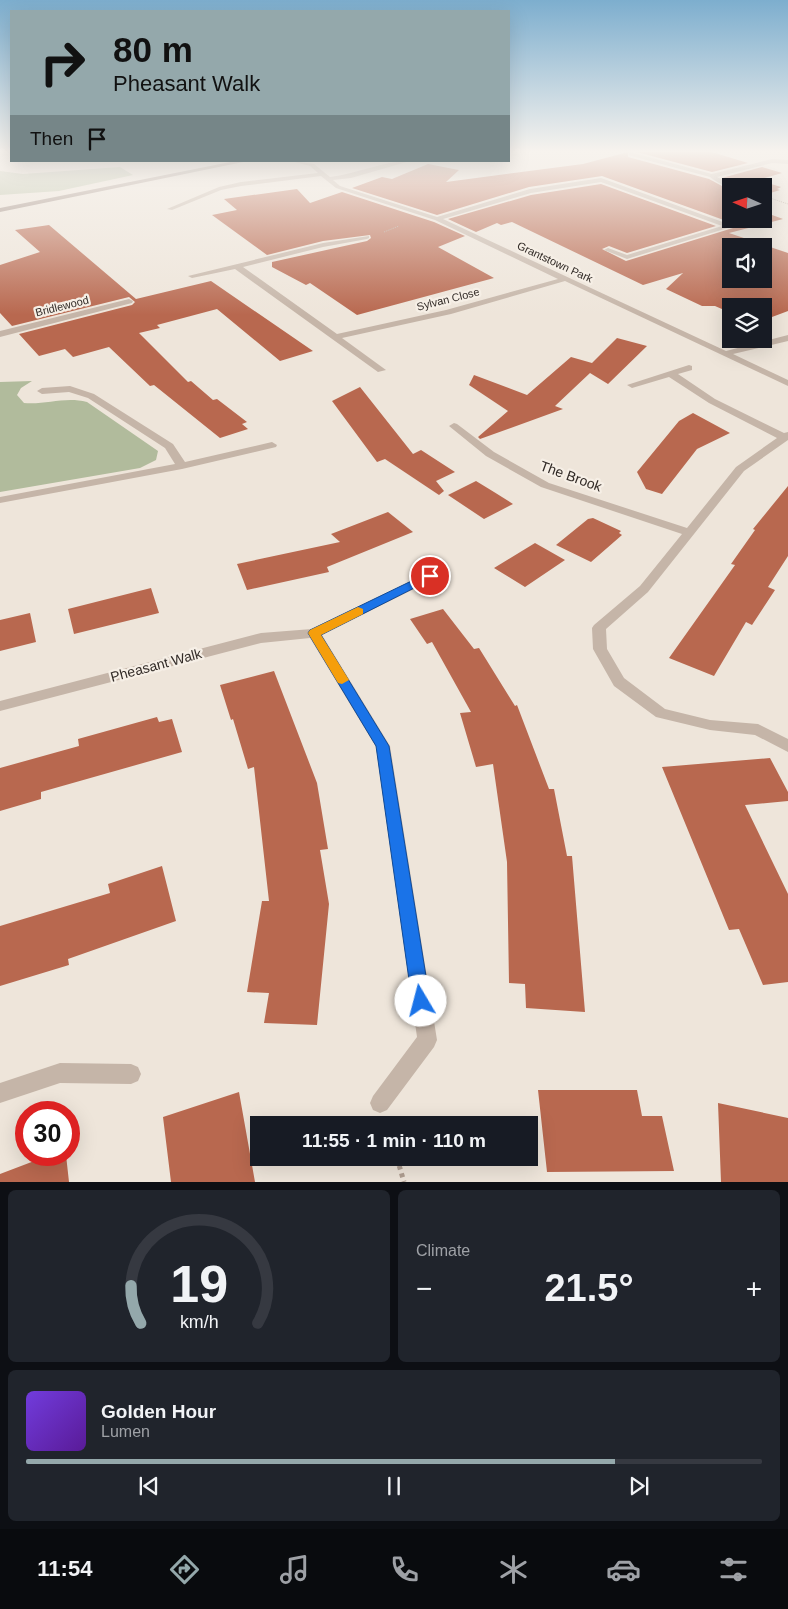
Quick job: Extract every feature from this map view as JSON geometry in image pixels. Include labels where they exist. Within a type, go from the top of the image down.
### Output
[{"type":"main road","points":[[0,210],[24,205]]},
{"type":"street","points":[[170,209],[179,205]]},
{"type":"street","name":"Grantstown Park","points":[[394,205],[437,219],[788,383]]},
{"type":"street","points":[[437,219],[483,205]]},
{"type":"street","points":[[608,250],[627,257],[729,226],[671,205]]},
{"type":"street","points":[[192,276],[238,267],[343,240],[367,237]]},
{"type":"street","points":[[238,267],[381,370]]},
{"type":"street","name":"Sylvan Close","points":[[336,337],[448,312],[565,279]]},
{"type":"street","name":"Bridlewood","points":[[0,334],[129,301]]},
{"type":"street","points":[[727,353],[788,338]]},
{"type":"street","points":[[632,385],[689,368]]},
{"type":"street","points":[[671,374],[712,401],[786,436],[740,469],[644,589],[599,628],[600,649],[619,682],[661,713],[710,725],[758,730],[788,746]]},
{"type":"street","points":[[42,391],[70,389],[91,396],[169,446],[182,466]]},
{"type":"street","name":"The Brook","points":[[454,426],[490,454],[545,485],[688,532]]},
{"type":"street","points":[[0,500],[182,466],[272,445]]},
{"type":"street","name":"Pheasant Walk","points":[[0,706],[261,638],[314,633],[430,576]]},
{"type":"street","points":[[314,633],[383,746],[427,1040],[380,1103]]},
{"type":"street","points":[[0,1093],[60,1073],[131,1074]]},
{"type":"path","points":[[399,1166],[404,1182]]},
{"type":"green space","points":[[32,381],[21,388],[17,395],[24,403],[63,400],[87,402],[158,451],[156,460],[140,468],[0,492],[0,382]]},
{"type":"building","points":[[231,205],[382,205],[434,222],[465,236],[438,247],[494,278],[357,315],[310,283],[306,285],[272,267],[272,262],[367,241],[371,238],[370,235],[323,241],[267,255],[212,215],[237,210]]},
{"type":"building","points":[[406,205],[469,205],[437,215]]},
{"type":"building","points":[[496,205],[659,205],[716,226],[627,253],[609,246],[602,249],[626,261],[733,228],[748,228],[729,233],[744,238],[722,238],[722,288],[772,288],[772,248],[788,253],[788,311],[772,317],[772,298],[722,298],[722,309],[715,306],[702,306],[666,289],[683,273],[643,285],[512,222],[501,225],[497,223],[476,232],[448,219]]},
{"type":"building","points":[[683,205],[722,205],[722,219]]},
{"type":"building","points":[[772,215],[783,219],[772,222]]},
{"type":"building","points":[[49,225],[136,299],[211,281],[313,351],[280,361],[217,309],[157,325],[160,328],[139,333],[188,382],[191,381],[213,400],[217,399],[247,422],[242,424],[248,429],[220,438],[154,385],[150,386],[109,347],[73,357],[65,349],[39,356],[19,334],[132,305],[135,302],[129,297],[12,326],[0,313],[0,265],[40,252],[15,230]]},
{"type":"building","points":[[617,338],[647,346],[608,384],[590,373],[555,406],[563,409],[480,439],[478,437],[508,411],[469,385],[474,375],[527,395],[571,357],[592,363]]},
{"type":"building","points":[[360,387],[413,454],[421,450],[455,472],[436,481],[444,491],[439,495],[385,459],[377,462],[332,401]]},
{"type":"building","points":[[693,413],[730,433],[697,449],[662,494],[646,489],[637,472],[679,421]]},
{"type":"building","points":[[476,481],[513,504],[484,519],[448,495]]},
{"type":"building","points":[[788,486],[788,556],[768,587],[775,590],[752,625],[746,622],[714,676],[669,658],[735,565],[731,564],[755,530],[753,529]]},
{"type":"building","points":[[388,512],[413,532],[327,567],[329,572],[247,590],[237,564],[340,542],[331,534]]},
{"type":"building","points":[[593,518],[621,531],[619,533],[622,535],[591,562],[556,545],[588,519]]},
{"type":"building","points":[[535,543],[565,560],[525,587],[494,568]]},
{"type":"building","points":[[151,588],[159,613],[74,634],[68,609]]},
{"type":"building","points":[[443,609],[474,649],[479,648],[515,706],[517,705],[549,789],[554,789],[567,856],[572,856],[585,1012],[526,1008],[525,984],[509,983],[507,862],[493,764],[476,767],[460,713],[471,712],[432,642],[427,644],[410,619]]},
{"type":"building","points":[[30,613],[36,642],[0,651],[0,620]]},
{"type":"building","points":[[274,671],[317,783],[328,849],[320,850],[329,904],[317,1025],[264,1023],[269,993],[247,992],[262,901],[269,901],[254,767],[248,769],[233,719],[231,720],[220,685]]},
{"type":"building","points":[[157,717],[159,722],[172,719],[182,752],[41,792],[41,799],[0,811],[0,768],[79,746],[78,739]]},
{"type":"building","points":[[770,758],[788,792],[788,801],[745,805],[788,894],[788,982],[763,985],[739,929],[729,930],[662,767]]},
{"type":"building","points":[[162,866],[176,921],[68,959],[69,965],[0,986],[0,926],[110,893],[108,884]]},
{"type":"building","points":[[538,1090],[637,1090],[642,1116],[662,1116],[674,1171],[547,1172]]},
{"type":"building","points":[[239,1092],[250,1154],[250,1166],[252,1166],[255,1182],[171,1182],[163,1117]]},
{"type":"building","points":[[718,1103],[788,1118],[788,1182],[721,1182]]},
{"type":"building","points":[[21,1166],[67,1166],[69,1182],[0,1182],[0,1174]]},
{"type":"slow traffic","points":[[342,680],[314,633],[358,611]]},
{"type":"route","points":[[421,1001],[383,746],[314,633],[430,576]]}]
